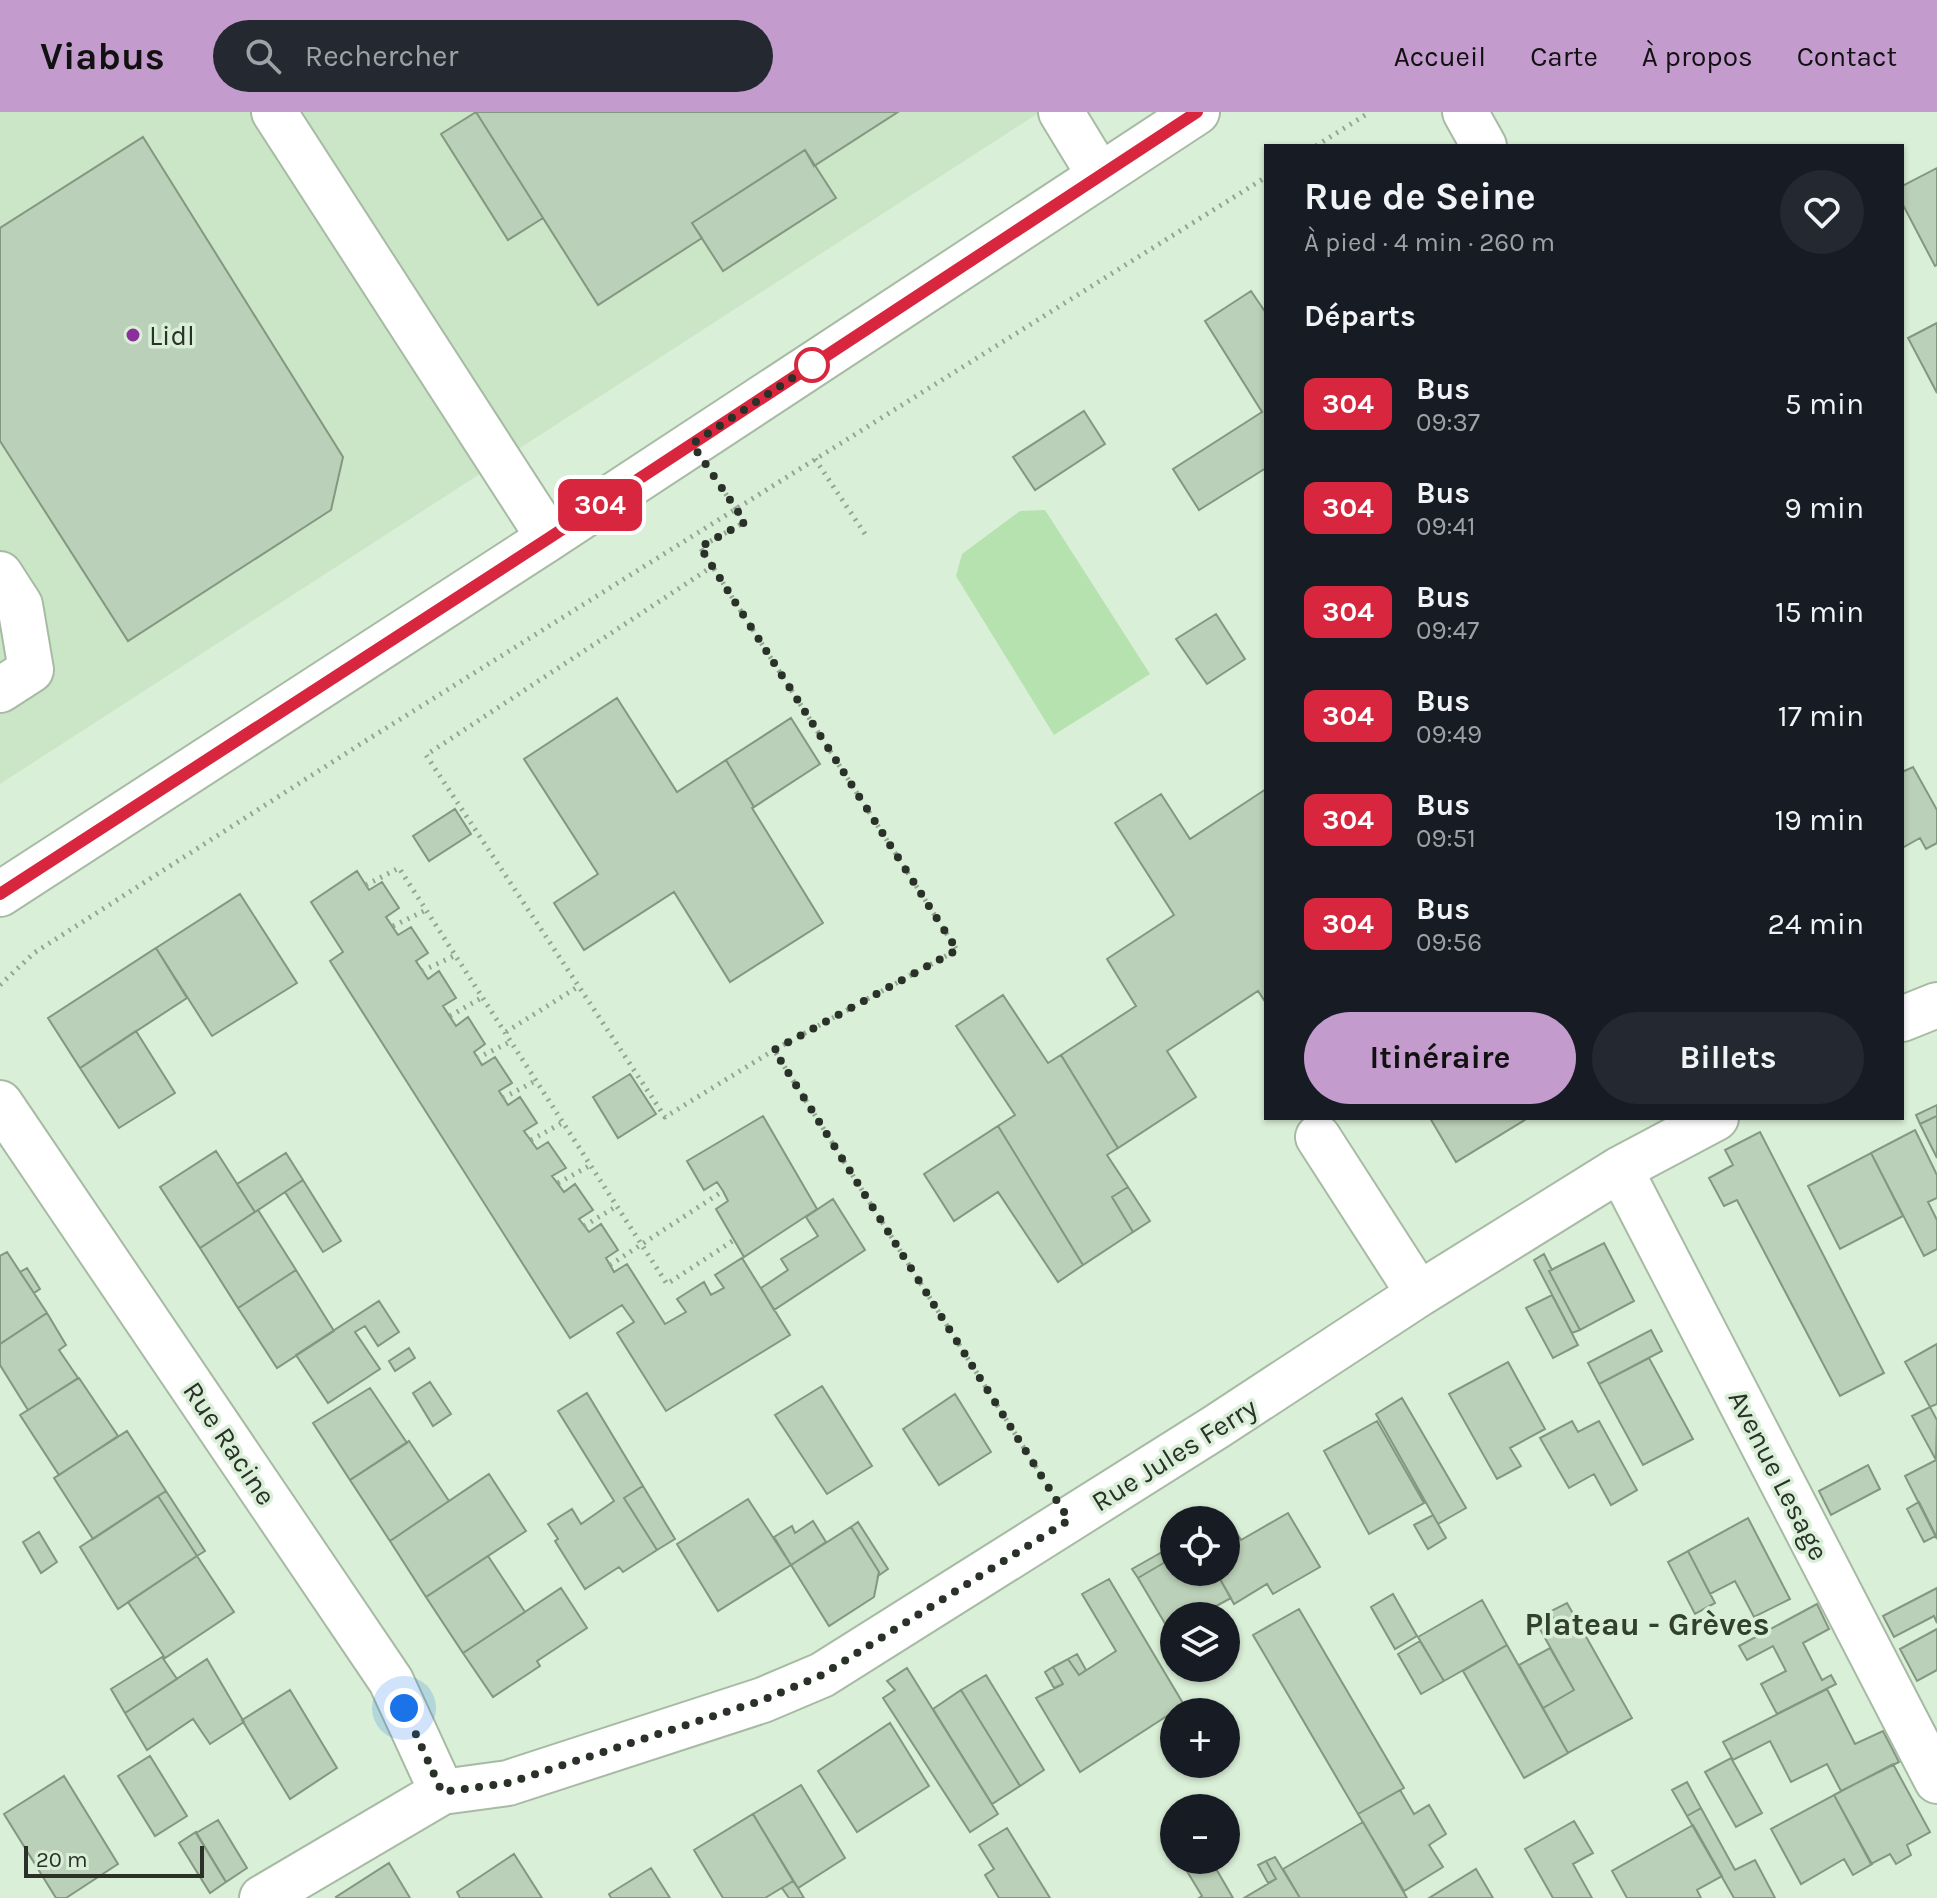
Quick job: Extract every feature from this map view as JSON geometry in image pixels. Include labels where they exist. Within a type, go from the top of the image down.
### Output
[{"type":"street","points":[[274,112],[549,538]]},
{"type":"street","points":[[1061,112],[1100,176]]},
{"type":"street","points":[[0,894],[1197,112]]},
{"type":"street","points":[[1465,112],[1483,144]]},
{"type":"street","points":[[0,574],[20,605],[31,670],[0,690]]},
{"type":"street","points":[[1904,1018],[1937,1005]]},
{"type":"street","name":"Rue Racine","points":[[0,1103],[391,1681],[442,1792]]},
{"type":"street","name":"Rue Jules Ferry","points":[[262,1898],[442,1792],[508,1783],[763,1700],[822,1675],[1255,1402],[1419,1294],[1620,1169],[1712,1120]]},
{"type":"street","points":[[1318,1137],[1419,1294]]},
{"type":"street","name":"Avenue Lesage","points":[[1620,1169],[1937,1781]]},
{"type":"path","points":[[1319,144],[1370,112]]},
{"type":"path","points":[[0,985],[34,953],[1264,178]]},
{"type":"path","points":[[692,444],[745,522],[700,547],[713,566],[957,950],[774,1050],[665,1117],[426,755],[713,566]]},
{"type":"path","points":[[815,459],[867,537]]},
{"type":"path","points":[[366,885],[399,868],[667,1284],[734,1240]]},
{"type":"path","points":[[393,926],[426,910]]},
{"type":"path","points":[[422,971],[456,955]]},
{"type":"path","points":[[506,1032],[579,986]]},
{"type":"path","points":[[450,1016],[483,997]]},
{"type":"path","points":[[477,1058],[512,1041]]},
{"type":"path","points":[[774,1050],[1069,1520]]},
{"type":"path","points":[[503,1098],[537,1080]]},
{"type":"path","points":[[531,1140],[564,1122]]},
{"type":"path","points":[[558,1183],[591,1165]]},
{"type":"path","points":[[610,1265],[723,1191]]},
{"type":"path","points":[[584,1226],[617,1206]]},
{"type":"shaded area","points":[[0,112],[1040,112],[0,784]]},
{"type":"green space","points":[[1045,510],[1150,674],[1054,735],[956,576],[962,554],[1020,511]]},
{"type":"building","points":[[476,112],[898,112],[814,166],[805,150],[692,223],[702,238],[598,305]]},
{"type":"building","points":[[476,112],[543,218],[508,240],[441,134]]},
{"type":"building","name":"Lidl","points":[[143,137],[343,457],[331,510],[128,641],[0,441],[0,228]]},
{"type":"building","points":[[805,150],[836,198],[723,271],[692,223]]},
{"type":"building","points":[[1937,168],[1935,266],[1904,207],[1904,185]]},
{"type":"building","points":[[1251,291],[1264,310],[1264,469],[1199,510],[1173,469],[1262,412],[1205,321]]},
{"type":"building","points":[[1937,323],[1937,393],[1908,338]]},
{"type":"building","points":[[1084,411],[1105,444],[1035,490],[1013,457]]},
{"type":"building","points":[[1216,614],[1245,659],[1207,684],[1176,639]]},
{"type":"building","points":[[617,698],[677,792],[726,760],[823,923],[730,982],[674,892],[584,950],[554,903],[598,874],[524,759]]},
{"type":"building","points":[[791,718],[820,764],[754,807],[726,760]]},
{"type":"building","points":[[1913,767],[1937,810],[1937,843],[1926,849],[1920,838],[1904,847],[1904,771]]},
{"type":"building","points":[[1264,790],[1264,1000],[1258,991],[1167,1051],[1196,1097],[1118,1148],[1061,1055],[1136,1006],[1107,959],[1174,915],[1115,823],[1161,794],[1190,839]]},
{"type":"building","points":[[455,809],[471,834],[429,861],[413,836]]},
{"type":"building","points":[[357,871],[369,890],[382,882],[399,908],[386,917],[398,935],[411,927],[428,953],[416,961],[428,979],[439,971],[456,998],[443,1006],[456,1026],[468,1017],[485,1044],[474,1052],[482,1065],[495,1057],[512,1083],[499,1091],[508,1105],[520,1097],[537,1123],[524,1131],[537,1149],[548,1142],[566,1168],[552,1176],[564,1192],[575,1184],[593,1210],[579,1219],[589,1232],[601,1224],[618,1250],[606,1258],[614,1272],[627,1264],[665,1324],[686,1312],[677,1299],[704,1282],[711,1295],[724,1288],[715,1275],[742,1258],[790,1335],[666,1411],[617,1333],[634,1322],[622,1305],[570,1338],[330,961],[343,952],[311,902]]},
{"type":"building","points":[[240,894],[297,983],[212,1036],[156,948]]},
{"type":"building","points":[[156,948],[187,998],[80,1068],[48,1018]]},
{"type":"building","points":[[1003,995],[1048,1063],[1061,1055],[1118,1148],[1107,1155],[1128,1187],[1112,1197],[1133,1232],[1083,1265],[998,1126],[1015,1115],[956,1026]]},
{"type":"building","points":[[136,1031],[175,1093],[119,1128],[80,1068]]},
{"type":"building","points":[[630,1074],[656,1114],[618,1138],[593,1097]]},
{"type":"building","points":[[1937,1105],[1937,1116],[1920,1124],[1916,1115]]},
{"type":"building","points":[[763,1116],[817,1209],[744,1257],[716,1209],[728,1201],[723,1191],[717,1182],[704,1190],[687,1161]]},
{"type":"building","points":[[1937,1116],[1937,1158],[1920,1124]]},
{"type":"building","points":[[1431,1120],[1525,1120],[1456,1162]]},
{"type":"building","points":[[998,1126],[1083,1265],[1058,1282],[998,1192],[954,1221],[924,1174]]},
{"type":"building","points":[[1915,1130],[1937,1175],[1937,1198],[1928,1202],[1937,1220],[1937,1249],[1924,1256],[1871,1153]]},
{"type":"building","points":[[1760,1132],[1884,1373],[1840,1396],[1737,1200],[1724,1206],[1709,1178],[1733,1165],[1725,1150]]},
{"type":"building","points":[[216,1151],[255,1212],[200,1248],[160,1187]]},
{"type":"building","points":[[286,1153],[303,1180],[255,1212],[237,1184]]},
{"type":"building","points":[[1871,1153],[1903,1216],[1840,1249],[1808,1186]]},
{"type":"building","points":[[303,1180],[341,1241],[323,1252],[285,1192]]},
{"type":"building","points":[[1128,1187],[1150,1221],[1133,1232],[1112,1197]]},
{"type":"building","points":[[833,1199],[865,1250],[774,1310],[761,1288],[788,1270],[781,1259],[818,1236],[806,1217]]},
{"type":"building","points":[[258,1210],[296,1270],[238,1308],[200,1248]]},
{"type":"building","points":[[1604,1243],[1634,1301],[1580,1330],[1549,1271]]},
{"type":"building","points":[[7,1252],[47,1313],[0,1344],[0,1256]]},
{"type":"building","points":[[1544,1254],[1552,1270],[1549,1271],[1580,1330],[1572,1333],[1534,1260]]},
{"type":"building","points":[[27,1268],[40,1289],[34,1293],[20,1272]]},
{"type":"building","points":[[296,1270],[334,1331],[277,1368],[238,1308]]},
{"type":"building","points":[[1552,1295],[1578,1345],[1553,1358],[1526,1308]]},
{"type":"building","points":[[379,1301],[399,1332],[378,1346],[365,1326],[355,1332],[380,1369],[328,1403],[296,1355]]},
{"type":"building","points":[[47,1313],[66,1345],[59,1350],[78,1378],[28,1410],[0,1365],[0,1344]]},
{"type":"building","points":[[1651,1330],[1662,1351],[1599,1384],[1588,1363]]},
{"type":"building","points":[[1937,1344],[1937,1404],[1930,1407],[1905,1362]]},
{"type":"building","points":[[409,1348],[415,1358],[395,1371],[389,1361]]},
{"type":"building","points":[[1649,1358],[1693,1439],[1643,1465],[1599,1384]]},
{"type":"building","points":[[1508,1362],[1545,1429],[1510,1448],[1521,1466],[1497,1479],[1449,1394]]},
{"type":"building","points":[[79,1378],[118,1436],[59,1475],[20,1415]]},
{"type":"building","points":[[430,1382],[451,1414],[433,1426],[413,1393]]},
{"type":"building","points":[[822,1386],[872,1466],[827,1494],[775,1415]]},
{"type":"building","points":[[370,1388],[407,1443],[350,1480],[313,1423]]},
{"type":"building","points":[[587,1393],[643,1486],[624,1498],[657,1550],[623,1572],[619,1567],[585,1589],[548,1524],[572,1509],[581,1524],[614,1501],[558,1411]]},
{"type":"building","points":[[955,1394],[991,1452],[939,1485],[903,1429]]},
{"type":"building","points":[[1402,1398],[1466,1508],[1438,1524],[1376,1414]]},
{"type":"building","points":[[1930,1407],[1937,1420],[1936,1460],[1912,1416]]},
{"type":"building","points":[[1377,1421],[1424,1503],[1369,1534],[1324,1451]]},
{"type":"building","points":[[1572,1421],[1578,1432],[1599,1421],[1637,1490],[1611,1505],[1594,1474],[1569,1488],[1540,1438]]},
{"type":"building","points":[[127,1431],[166,1491],[93,1539],[54,1478]]},
{"type":"building","points":[[409,1441],[449,1501],[390,1541],[350,1480]]},
{"type":"building","points":[[1937,1460],[1937,1539],[1905,1476]]},
{"type":"building","points":[[1868,1465],[1880,1489],[1831,1515],[1819,1491]]},
{"type":"building","points":[[489,1474],[526,1531],[426,1597],[390,1541]]},
{"type":"building","points":[[643,1486],[675,1539],[657,1550],[624,1498]]},
{"type":"building","points":[[166,1491],[205,1551],[197,1556],[158,1496]]},
{"type":"building","points":[[158,1496],[197,1556],[118,1609],[80,1547]]},
{"type":"building","points":[[748,1499],[791,1565],[718,1611],[677,1544]]},
{"type":"building","points":[[1919,1502],[1936,1536],[1924,1542],[1907,1509]]},
{"type":"building","points":[[1288,1513],[1320,1567],[1273,1594],[1267,1584],[1233,1602],[1224,1586],[1240,1586],[1241,1540]]},
{"type":"building","points":[[1433,1515],[1446,1538],[1428,1549],[1414,1525]]},
{"type":"building","points":[[1748,1518],[1790,1599],[1754,1617],[1735,1581],[1710,1594],[1688,1551]]},
{"type":"building","points":[[813,1521],[826,1542],[791,1565],[774,1537],[792,1526],[795,1533]]},
{"type":"building","points":[[858,1522],[888,1569],[878,1576],[879,1572],[851,1527]]},
{"type":"building","points":[[851,1527],[879,1572],[874,1597],[829,1626],[791,1565]]},
{"type":"building","points":[[39,1532],[57,1562],[41,1573],[23,1542]]},
{"type":"building","points":[[1688,1551],[1715,1603],[1695,1614],[1668,1562]]},
{"type":"building","points":[[1160,1553],[1160,1565],[1138,1578],[1132,1569]]},
{"type":"building","points":[[197,1556],[234,1612],[165,1658],[128,1602]]},
{"type":"building","points":[[488,1556],[525,1612],[463,1653],[426,1597]]},
{"type":"building","points":[[1160,1565],[1160,1586],[1224,1586],[1231,1598],[1224,1602],[1160,1602],[1160,1615],[1138,1578]]},
{"type":"building","points":[[1109,1579],[1160,1665],[1160,1682],[1170,1682],[1180,1698],[1160,1698],[1160,1720],[1080,1772],[1036,1698],[1063,1684],[1053,1667],[1068,1659],[1079,1675],[1116,1651],[1082,1594]]},
{"type":"building","points":[[561,1588],[587,1628],[537,1661],[540,1666],[493,1697],[463,1653]]},
{"type":"building","points":[[1937,1588],[1937,1623],[1934,1616],[1894,1637],[1883,1616]]},
{"type":"building","points":[[1393,1594],[1417,1636],[1395,1649],[1371,1607]]},
{"type":"building","points":[[1482,1600],[1507,1645],[1444,1681],[1418,1637]]},
{"type":"building","points":[[1567,1603],[1632,1718],[1568,1753],[1543,1708],[1574,1690],[1540,1629],[1555,1620],[1549,1612]]},
{"type":"building","points":[[1817,1604],[1829,1629],[1803,1643],[1822,1680],[1831,1675],[1836,1684],[1777,1714],[1761,1684],[1786,1671],[1773,1646],[1747,1660],[1739,1646]]},
{"type":"building","points":[[1299,1609],[1404,1788],[1358,1814],[1253,1635]]},
{"type":"building","points":[[1937,1629],[1937,1670],[1917,1681],[1900,1649]]},
{"type":"building","points":[[1420,1641],[1444,1681],[1421,1694],[1398,1654]]},
{"type":"building","points":[[1507,1645],[1568,1753],[1524,1778],[1463,1671]]},
{"type":"building","points":[[1550,1648],[1574,1690],[1543,1708],[1519,1665]]},
{"type":"building","points":[[1077,1654],[1086,1670],[1079,1675],[1068,1659]]},
{"type":"building","points":[[162,1657],[177,1679],[125,1713],[111,1689]]},
{"type":"building","points":[[207,1659],[244,1722],[210,1744],[193,1719],[147,1750],[125,1713]]},
{"type":"building","points":[[1053,1667],[1063,1684],[1054,1688],[1045,1672]]},
{"type":"building","points":[[907,1668],[998,1814],[970,1832],[883,1698],[895,1690],[887,1681]]},
{"type":"building","points":[[986,1675],[1044,1770],[1020,1786],[961,1690]]},
{"type":"building","points":[[1827,1689],[1855,1744],[1883,1731],[1899,1762],[1841,1791],[1827,1764],[1791,1782],[1770,1741],[1733,1760],[1723,1742]]},
{"type":"building","points":[[290,1690],[337,1768],[290,1799],[242,1720]]},
{"type":"building","points":[[961,1690],[1020,1786],[992,1804],[933,1709]]},
{"type":"building","points":[[890,1723],[929,1786],[857,1832],[818,1771]]},
{"type":"building","points":[[150,1756],[187,1816],[155,1836],[118,1776]]},
{"type":"building","points":[[1731,1758],[1762,1813],[1736,1827],[1705,1772]]},
{"type":"building","points":[[1893,1764],[1930,1832],[1907,1845],[1911,1855],[1896,1864],[1890,1854],[1871,1864],[1834,1795]]},
{"type":"building","points":[[64,1776],[118,1864],[66,1898],[56,1898],[4,1814]]},
{"type":"building","points":[[1687,1782],[1701,1808],[1687,1816],[1672,1790]]},
{"type":"building","points":[[801,1785],[845,1858],[798,1888],[753,1814]]},
{"type":"building","points":[[1400,1790],[1414,1814],[1429,1805],[1446,1834],[1429,1845],[1443,1867],[1404,1891],[1358,1814]]},
{"type":"building","points":[[1834,1795],[1872,1864],[1853,1875],[1844,1859],[1801,1884],[1771,1829]]},
{"type":"building","points":[[1701,1808],[1735,1870],[1755,1860],[1775,1898],[1734,1898],[1687,1816]]},
{"type":"building","points":[[753,1814],[793,1881],[765,1898],[723,1898],[694,1850]]},
{"type":"building","points":[[218,1820],[247,1868],[226,1882],[196,1833]]},
{"type":"building","points":[[1574,1821],[1593,1853],[1573,1864],[1592,1898],[1553,1898],[1525,1849]]},
{"type":"building","points":[[1363,1822],[1407,1898],[1300,1898],[1283,1869]]},
{"type":"building","points":[[1693,1825],[1722,1876],[1697,1890],[1701,1898],[1627,1898],[1612,1871]]},
{"type":"building","points":[[1007,1828],[1050,1898],[999,1898],[985,1875],[994,1869],[979,1845]]},
{"type":"building","points":[[196,1832],[226,1882],[210,1893],[179,1843]]},
{"type":"building","points":[[514,1854],[542,1898],[460,1898],[457,1892]]},
{"type":"building","points":[[1275,1857],[1300,1898],[1244,1898],[1276,1879],[1266,1861]]},
{"type":"building","points":[[1266,1861],[1276,1879],[1268,1883],[1258,1865]]},
{"type":"building","points":[[389,1863],[410,1898],[336,1897]]},
{"type":"building","points":[[651,1868],[670,1898],[611,1898],[609,1894]]},
{"type":"building","points":[[1476,1869],[1493,1898],[1429,1898]]},
{"type":"building","points":[[1189,1874],[1219,1874],[1233,1898],[1199,1898],[1202,1896]]},
{"type":"building","points":[[793,1881],[804,1898],[789,1898],[782,1888]]},
{"type":"bus line","name":"304","points":[[0,894],[1197,112]]},
{"type":"place","name":"Lidl","points":[[133,335]]},
{"type":"district","name":"Plateau - Grèves","points":[[1647,1624]]},
{"type":"route","points":[[404,1708],[442,1792],[508,1783],[763,1700],[822,1675],[1069,1520],[774,1050],[957,950],[700,547],[745,522],[692,444],[820,360],[812,365]]}]
